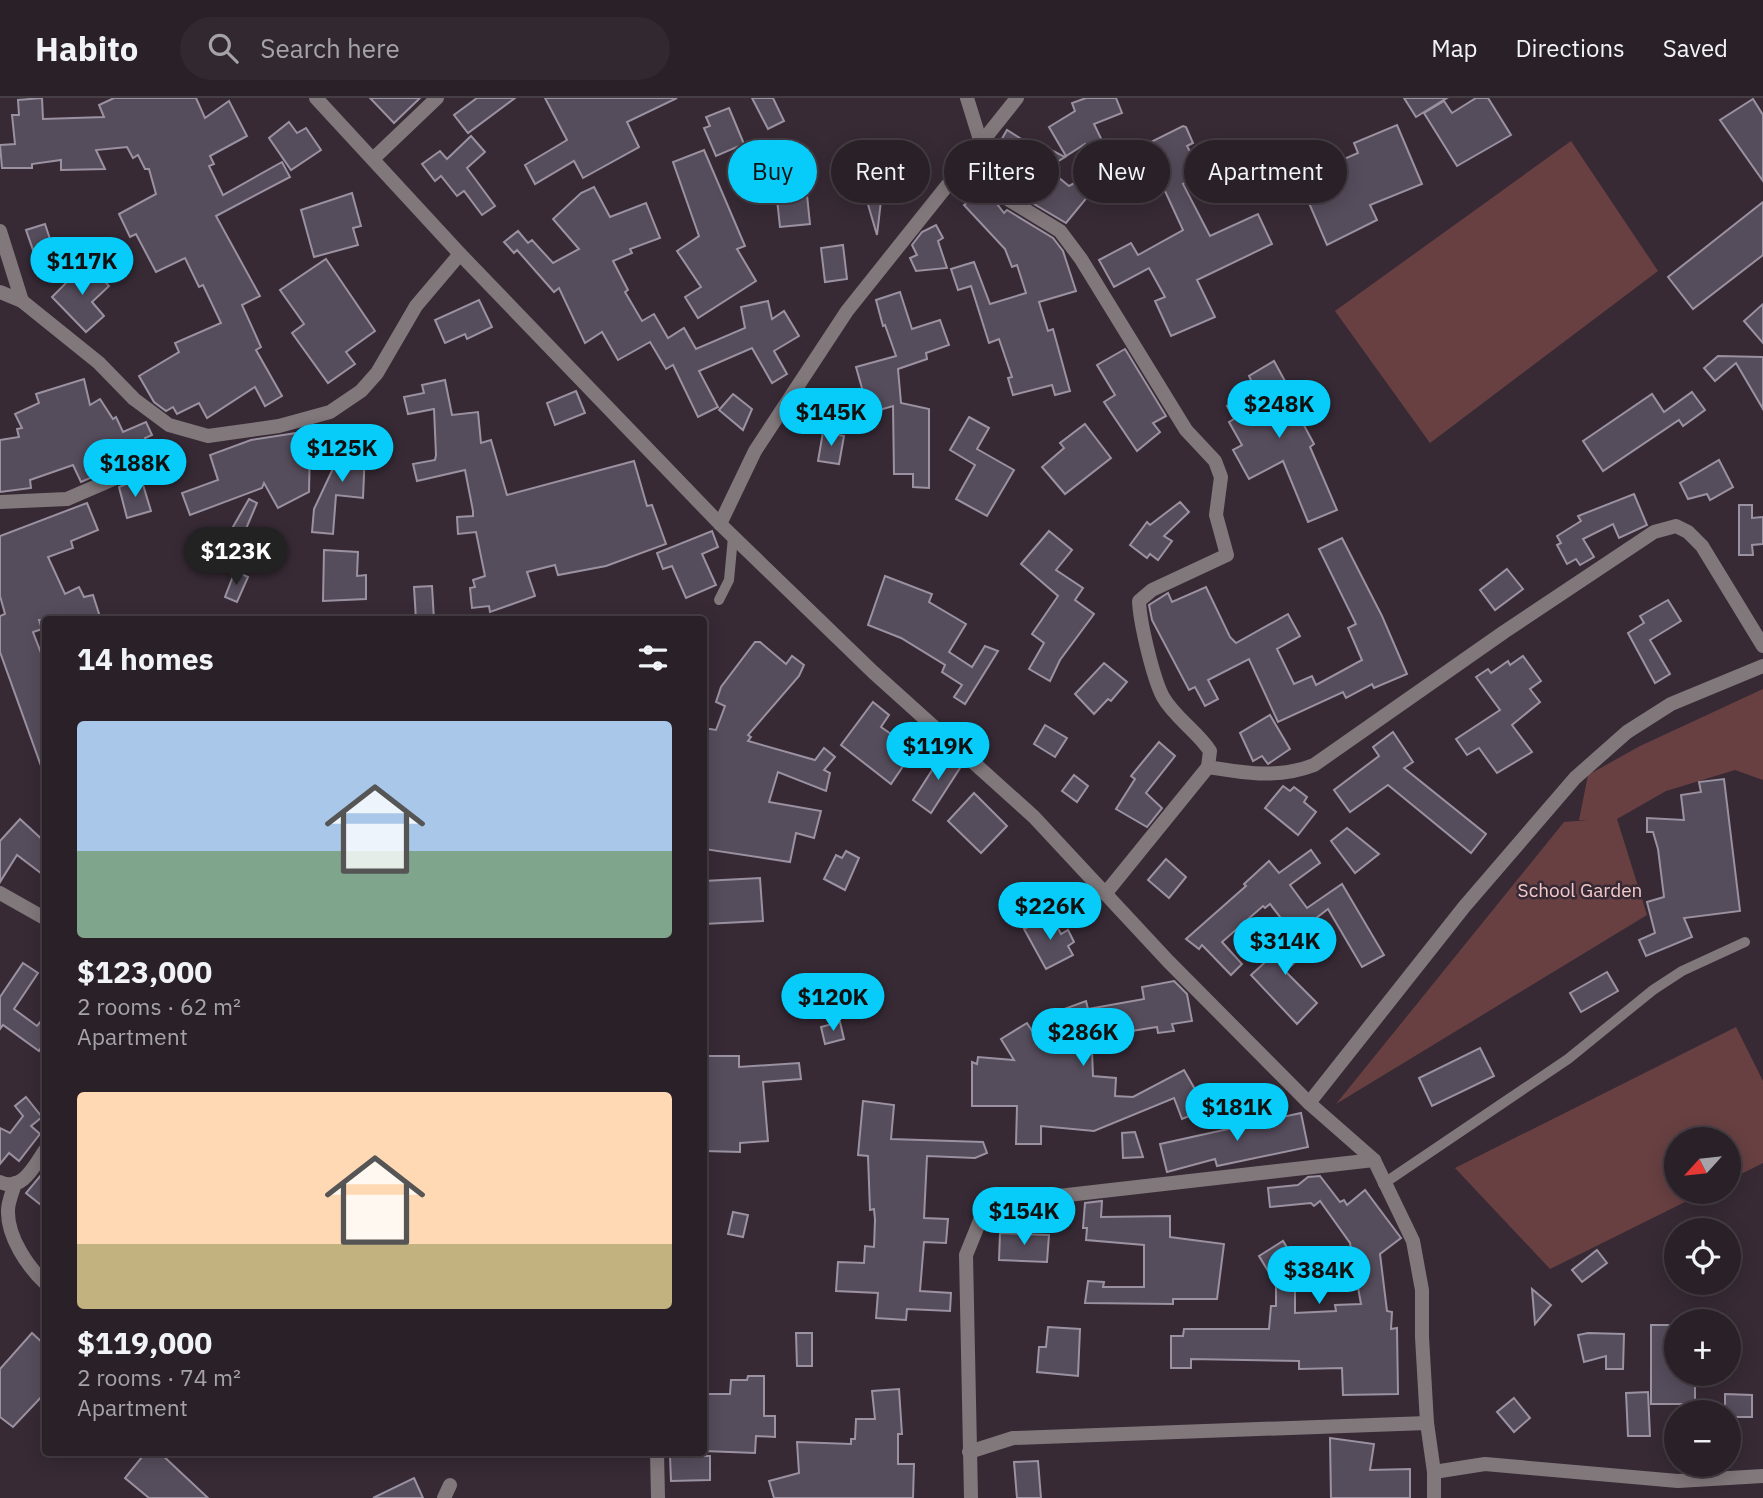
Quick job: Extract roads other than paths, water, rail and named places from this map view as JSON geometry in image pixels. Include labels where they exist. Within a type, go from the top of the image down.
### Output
[{"type":"street","points":[[316,98],[460,254],[720,524],[873,672],[1034,817],[1105,894],[1309,1103],[1374,1160],[1383,1184],[1413,1241],[1422,1290],[1427,1423],[1434,1472],[1434,1498]]},
{"type":"street","points":[[373,159],[437,98]]},
{"type":"street","points":[[967,98],[981,140]]},
{"type":"street","points":[[984,140],[1017,98]]},
{"type":"street","points":[[720,524],[755,451],[847,311],[944,190]]},
{"type":"street","points":[[1014,203],[1060,231],[1129,335],[1186,430],[1215,461],[1221,477],[1216,515],[1227,555],[1152,590],[1139,601],[1140,617],[1163,697],[1202,738],[1210,751],[1208,767],[1105,894]]},
{"type":"street","points":[[0,231],[22,301]]},
{"type":"street","points":[[0,292],[22,301],[99,362],[134,400],[169,425],[208,436],[279,426],[330,412],[361,391],[377,373],[416,306],[460,254]]},
{"type":"street","points":[[0,502],[67,499],[141,467]]},
{"type":"street","points":[[1208,767],[1258,775],[1294,773],[1314,765],[1654,532],[1676,526],[1688,532],[1702,545],[1763,646]]},
{"type":"street","points":[[1309,1103],[1464,907],[1575,778],[1627,732],[1671,704],[1763,666]]},
{"type":"street","points":[[0,893],[42,917]]},
{"type":"street","points":[[42,1155],[27,1177],[8,1183],[10,1223],[28,1267],[42,1280]]},
{"type":"street","points":[[971,1498],[966,1255],[981,1218],[1006,1202],[1374,1160]]},
{"type":"street","points":[[969,1452],[1013,1438],[1427,1423]]},
{"type":"street","points":[[657,1456],[657,1498]]},
{"type":"street","points":[[1434,1472],[1485,1464],[1678,1481],[1763,1476]]},
{"type":"lane","points":[[732,593],[729,580],[733,537]]},
{"type":"lane","points":[[719,600],[729,580]]},
{"type":"lane","points":[[1383,1184],[1568,1059],[1672,977],[1745,942]]},
{"type":"park label","name":"School Garden","points":[[1580,890]]}]
